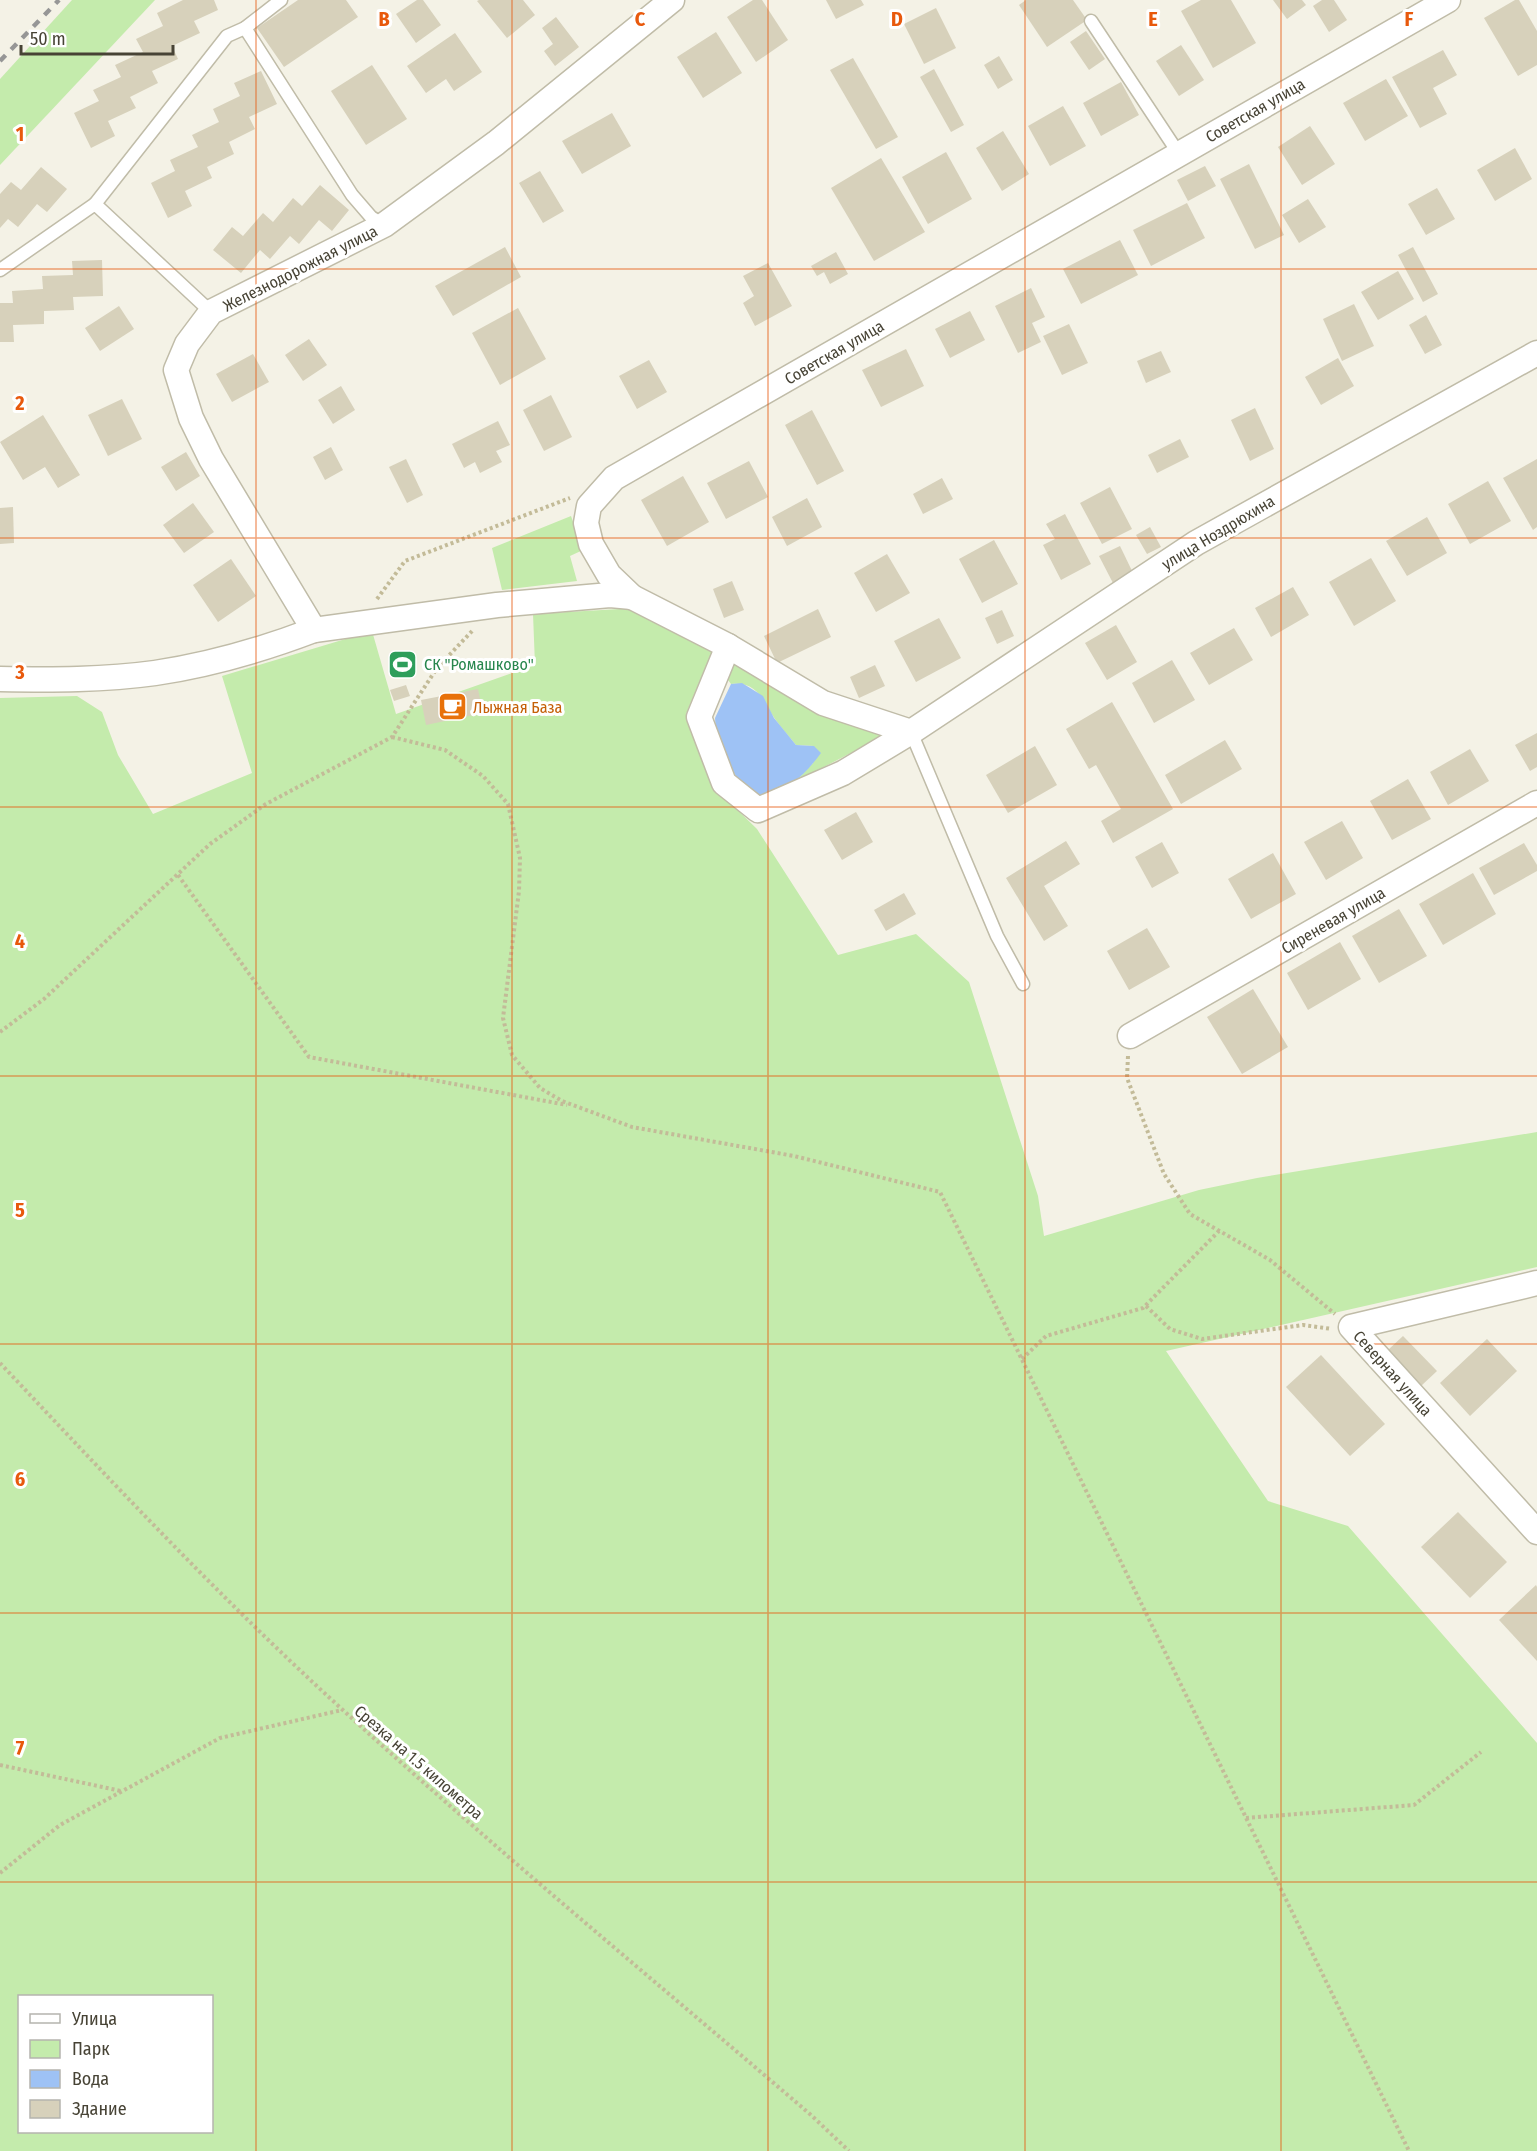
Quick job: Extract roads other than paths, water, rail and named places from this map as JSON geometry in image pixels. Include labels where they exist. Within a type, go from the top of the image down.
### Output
[{"type":"street","name":"Железнодорожная улица","points":[[314,630],[211,459],[191,418],[176,370],[187,344],[211,312],[384,225],[496,143],[672,0]]},
{"type":"street","name":"Советская улица","points":[[911,732],[823,703],[728,646],[633,597],[609,575],[591,544],[586,523],[589,507],[614,478],[1448,0]]},
{"type":"street","name":"улица Ноздрюхина","points":[[728,646],[699,717],[724,783],[758,810],[843,773],[911,732],[1196,543],[1508,366],[1537,353]]},
{"type":"street","points":[[0,679],[71,680],[156,673],[267,648],[314,630],[497,605],[610,595],[633,597]]},
{"type":"street","name":"Сиреневая улица","points":[[1130,1036],[1537,803]]},
{"type":"street","name":"Северная улица","points":[[1537,1283],[1354,1330],[1537,1533]]},
{"type":"lane","points":[[0,270],[95,204],[227,36],[244,28],[281,0]]},
{"type":"lane","points":[[1091,21],[1179,154]]},
{"type":"lane","points":[[244,28],[352,195],[371,217],[384,225]]},
{"type":"lane","points":[[95,204],[211,312]]},
{"type":"lane","points":[[911,732],[997,936],[1023,984]]},
{"type":"water","points":[[742,683],[763,696],[774,718],[796,745],[814,746],[821,753],[798,778],[772,793],[749,796],[717,747],[715,718],[731,684]]},
{"type":"railway","points":[[0,61],[59,0]]},
{"type":"place","name":"СК \"Ромашково\"","points":[[403,664]]},
{"type":"place","name":"Лыжная База","points":[[452,707]]}]
